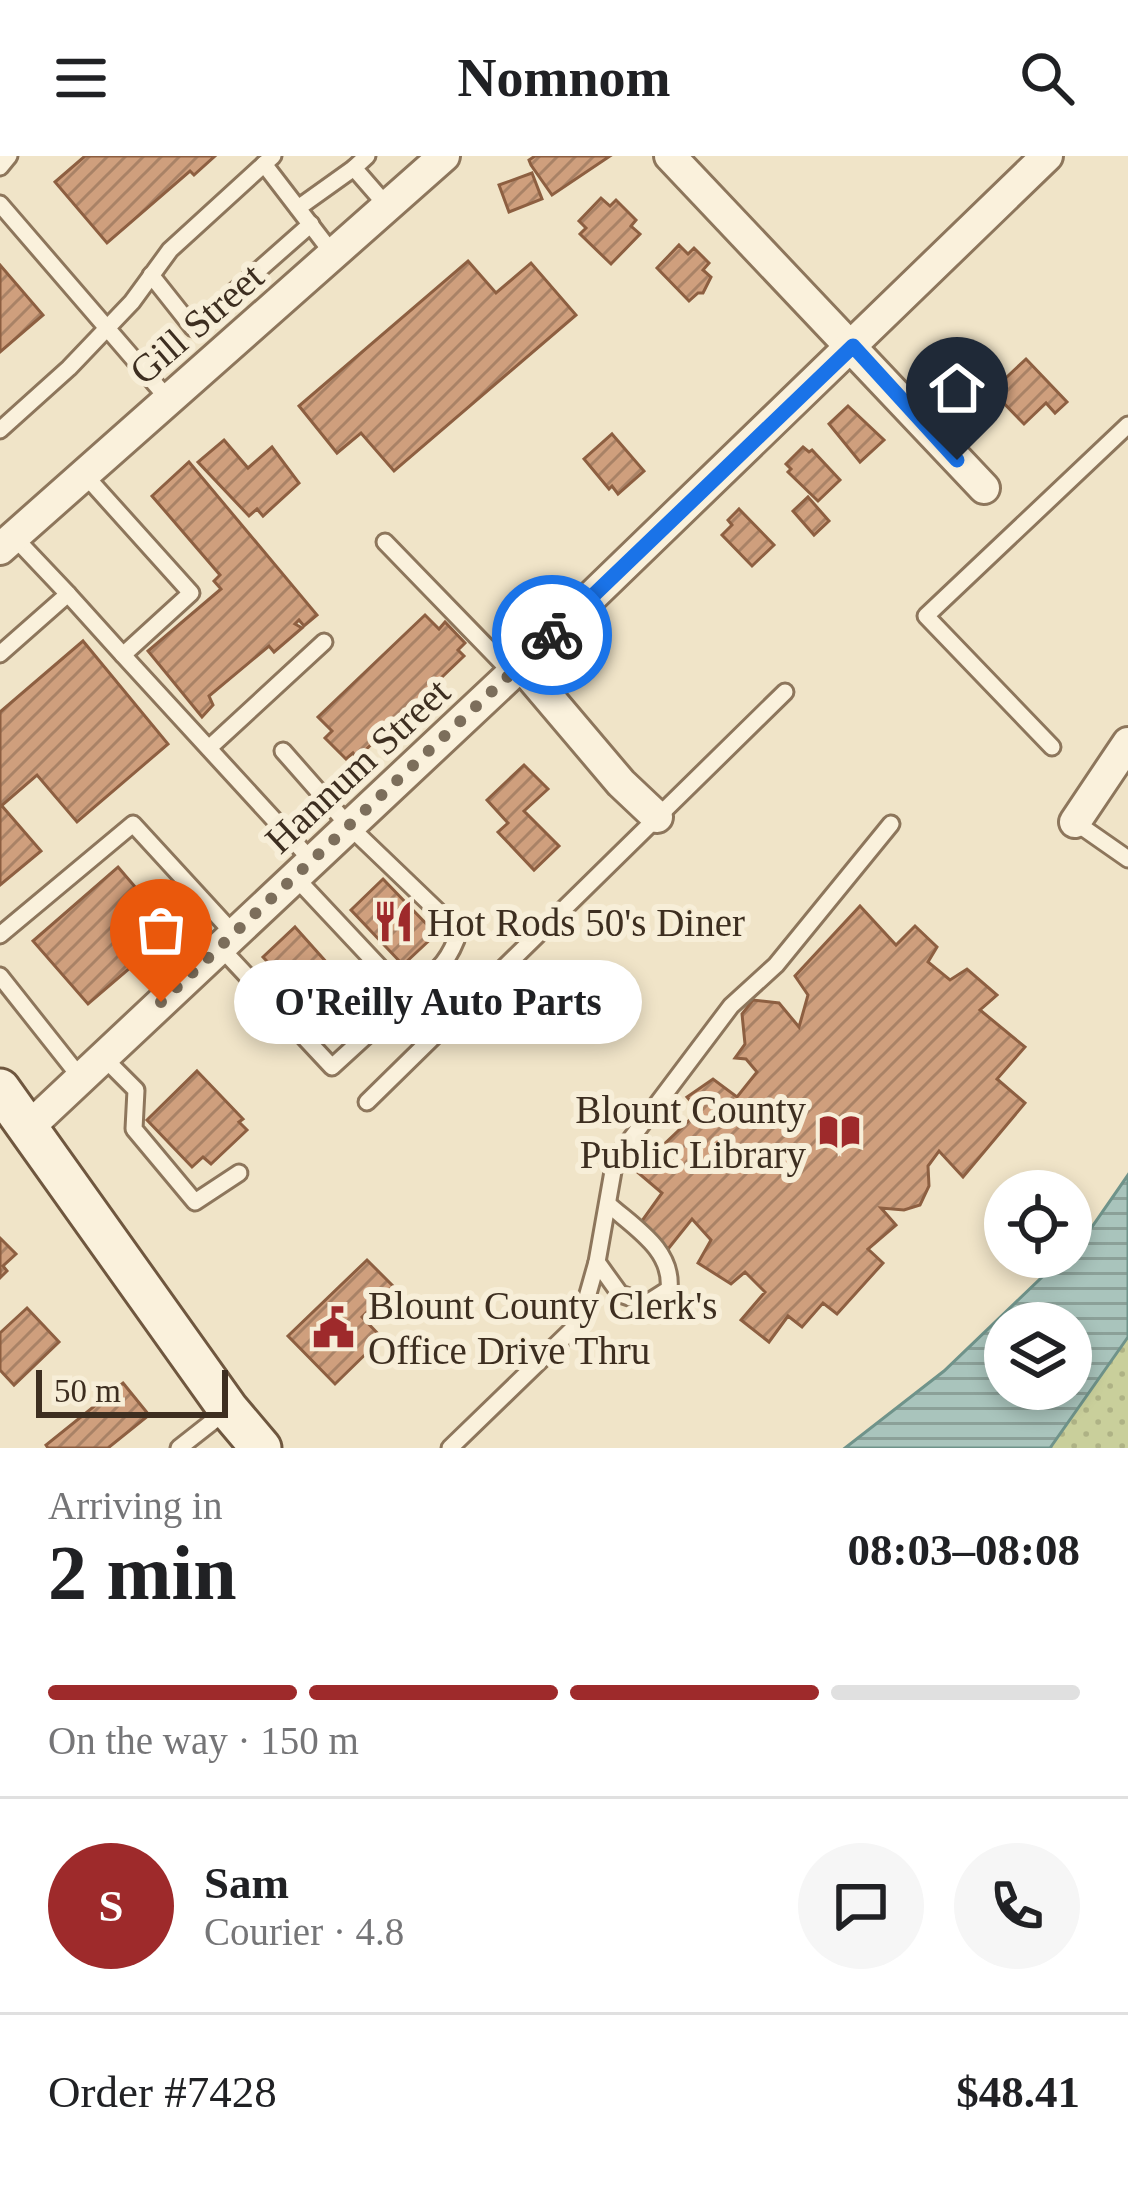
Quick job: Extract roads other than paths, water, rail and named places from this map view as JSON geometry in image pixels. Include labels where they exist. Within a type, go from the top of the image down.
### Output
[{"type":"main road","points":[[0,1089],[228,1409],[261,1448]]},
{"type":"street","name":"Gill Street","points":[[7,543],[444,156]]},
{"type":"street","points":[[670,156],[984,488]]},
{"type":"street","name":"Hannum Street","points":[[28,1128],[516,669],[1047,156]]},
{"type":"street","points":[[516,669],[657,817]]},
{"type":"street","points":[[1075,822],[1125,756]]},
{"type":"lane","points":[[0,167],[10,156]]},
{"type":"lane","points":[[0,430],[108,328],[170,250],[268,160],[333,254]]},
{"type":"lane","points":[[298,208],[361,162],[387,206]]},
{"type":"lane","points":[[3,208],[169,400]]},
{"type":"lane","points":[[193,328],[310,224]]},
{"type":"lane","points":[[151,275],[215,358]]},
{"type":"lane","points":[[1052,748],[926,616],[1128,425]]},
{"type":"lane","points":[[84,474],[191,593],[123,655]]},
{"type":"lane","points":[[385,542],[516,669]]},
{"type":"lane","points":[[7,543],[68,594],[208,748],[387,974],[408,986],[432,977],[456,940],[447,920],[349,826],[283,751]]},
{"type":"lane","points":[[0,654],[68,594]]},
{"type":"lane","points":[[208,748],[324,642]]},
{"type":"lane","points":[[367,1102],[785,692]]},
{"type":"lane","points":[[1075,822],[1128,859]]},
{"type":"lane","points":[[0,935],[133,824],[332,1067],[367,1035]]},
{"type":"lane","points":[[450,1448],[580,1322],[598,1262],[615,1160],[731,1006],[776,965],[891,824]]},
{"type":"lane","points":[[0,976],[91,1067],[136,1090],[134,1129],[195,1202],[239,1173]]},
{"type":"lane","points":[[598,1262],[620,1294],[647,1303],[670,1289],[671,1273],[664,1255],[608,1204]]},
{"type":"lane","points":[[179,1448],[228,1409]]},
{"type":"water","points":[[1128,1175],[1128,1337],[1092,1388],[1092,1302],[1016,1302],[1041,1278],[1092,1278],[1092,1227]]},
{"type":"water","points":[[984,1333],[984,1410],[1077,1410],[1050,1448],[845,1448],[944,1371]]},
{"type":"place","name":"Hot Rods 50's Diner","points":[[393,922]]},
{"type":"place","name":"O'Reilly Auto Parts","points":[[161,1002]]},
{"type":"place","name":"Blount County Public Library","points":[[840,1131]]},
{"type":"place","name":"Blount County Clerk's Office Drive Thru","points":[[334,1327]]}]
